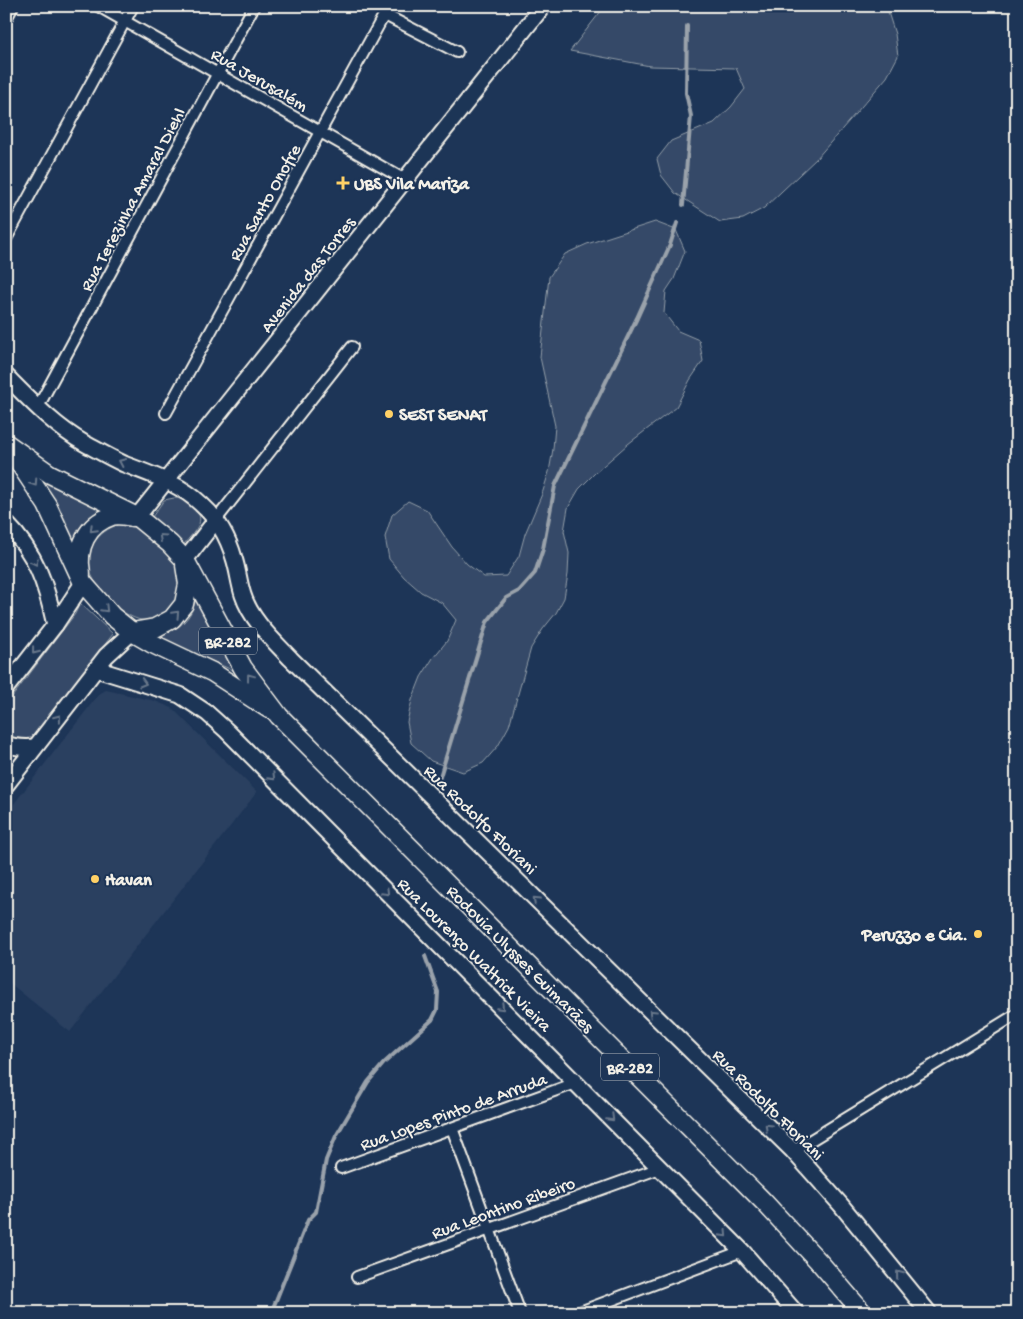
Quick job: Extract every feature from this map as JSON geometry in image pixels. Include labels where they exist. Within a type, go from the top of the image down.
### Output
[{"type":"highway","name":"Rodovia Ulysses Guimarães","points":[[279,716],[212,672],[132,632],[112,616],[82,583],[48,506],[6,443],[50,474],[137,517],[165,539],[185,560],[243,668],[279,716],[764,1202],[862,1312]]},
{"type":"highway","points":[[82,583],[79,562],[83,540],[87,535],[96,525],[114,516],[137,517]]},
{"type":"highway","points":[[132,632],[155,628],[172,619],[184,604],[188,584],[185,560]]},
{"type":"main road","name":"Avenida das Torres","points":[[137,517],[543,6]]},
{"type":"main road","name":"Rua Rodolfo Floriani","points":[[6,376],[38,408],[58,425],[83,442],[122,463],[167,480],[185,490],[201,503],[216,520],[227,537],[243,595],[252,613],[284,651],[792,1151],[848,1213],[929,1313]]},
{"type":"main road","points":[[185,560],[216,520]]},
{"type":"main road","points":[[6,523],[29,550],[38,568],[45,585],[55,625]]},
{"type":"main road","points":[[6,688],[55,625],[82,583]]},
{"type":"main road","points":[[6,784],[114,647],[132,632]]},
{"type":"main road","name":"Rua Lourenço Waltrick Vieira","points":[[96,669],[180,695],[207,713],[227,731],[742,1251],[796,1313]]},
{"type":"main road","points":[[6,744],[18,748],[35,747]]},
{"type":"street","points":[[6,19],[13,6]]},
{"type":"street","name":"Rua Jerusalém","points":[[98,6],[405,180]]},
{"type":"street","points":[[6,239],[133,6]]},
{"type":"street","name":"Rua Terezinha Amaral Diehl","points":[[38,408],[254,6]]},
{"type":"street","points":[[387,10],[457,52]]},
{"type":"street","name":"Rua Santo Onofre","points":[[166,414],[387,10]]},
{"type":"street","points":[[216,520],[352,347]]},
{"type":"street","points":[[792,1151],[1017,1014]]},
{"type":"street","name":"Rua Lopes Pinto de Arruda","points":[[341,1168],[576,1083]]},
{"type":"street","points":[[452,1128],[520,1313]]},
{"type":"street","name":"Rua Leontino Ribeiro","points":[[357,1277],[660,1168]]},
{"type":"street","points":[[577,1313],[742,1251]]},
{"type":"shaded area","points":[[605,6],[886,6],[895,34],[898,56],[887,77],[817,158],[764,208],[743,219],[720,222],[675,193],[661,175],[657,159],[671,141],[714,123],[731,107],[745,89],[736,68],[650,66],[570,51]]},
{"type":"shaded area","points":[[655,222],[676,230],[685,251],[674,279],[666,291],[664,313],[678,331],[699,340],[703,361],[690,380],[676,407],[628,444],[595,473],[579,489],[568,508],[564,531],[569,553],[564,598],[556,613],[531,648],[509,726],[498,746],[483,763],[463,772],[431,761],[411,743],[407,722],[412,700],[421,677],[447,641],[456,620],[442,603],[421,592],[404,577],[389,559],[385,537],[392,515],[408,501],[427,510],[452,547],[467,564],[484,577],[506,576],[519,556],[525,534],[542,494],[549,472],[553,449],[555,426],[540,357],[549,277],[565,254],[587,244]]},
{"type":"shaded area","points":[[41,475],[113,511],[88,519],[83,524],[75,537],[74,556]]},
{"type":"shaded area","points":[[174,498],[188,503],[199,514],[199,524],[184,544],[152,517],[164,500]]},
{"type":"shaded area","points":[[123,523],[129,523],[141,528],[160,542],[180,568],[183,592],[164,616],[153,620],[144,620],[124,613],[99,588],[90,571],[88,563],[91,547],[101,534]]},
{"type":"shaded area","points":[[196,596],[241,674],[154,635],[177,628],[191,612]]},
{"type":"shaded area","points":[[80,603],[113,634],[32,739],[12,739],[6,735],[6,705],[75,614]]},
{"type":"shaded area","points":[[106,690],[155,701],[172,708],[257,792],[70,1032],[6,980],[6,814],[99,694]]},
{"type":"waterway","points":[[683,205],[691,116],[686,93],[687,26]]},
{"type":"waterway","points":[[439,780],[487,622],[506,598],[519,591],[535,573],[543,549],[555,486],[637,318],[670,245],[677,223]]},
{"type":"waterway","points":[[271,1313],[308,1220],[316,1212],[326,1160],[336,1136],[368,1082],[384,1063],[432,1020],[437,1010],[438,992],[425,956]]},
{"type":"place","name":"UBS Vila Mariza","points":[[343,183]]},
{"type":"place","name":"SEST SENAT","points":[[389,414]]},
{"type":"place","name":"Havan","points":[[95,879]]},
{"type":"place","name":"Peruzzo e Cia.","points":[[978,934]]}]
